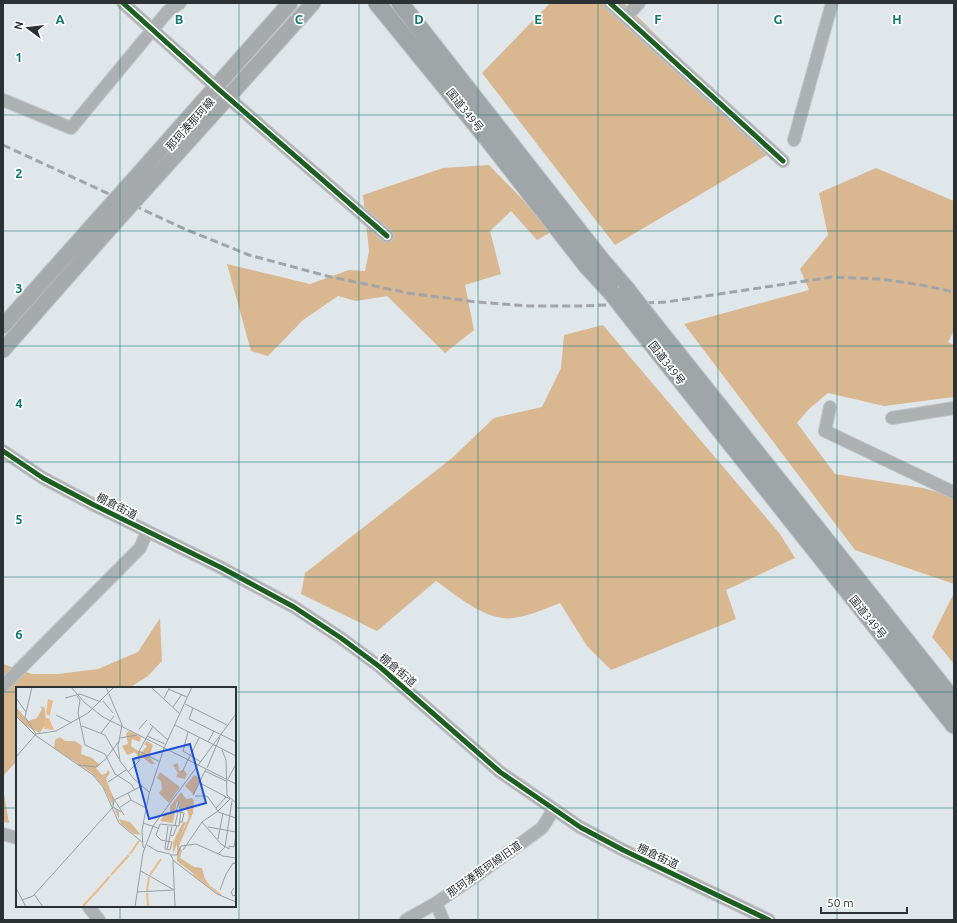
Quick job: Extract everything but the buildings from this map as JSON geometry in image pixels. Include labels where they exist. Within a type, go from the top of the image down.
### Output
[{"type":"highway","name":"国道349号","points":[[377,3],[488,138],[587,266],[619,291]]},
{"type":"highway","name":"国道349号","points":[[400,3],[602,261],[619,291],[954,701]]},
{"type":"highway","name":"国道349号","points":[[641,318],[954,725]]},
{"type":"main road","name":"那珂湊那珂線","points":[[222,92],[290,3]]},
{"type":"main road","name":"那珂湊那珂線","points":[[3,350],[111,227],[141,183],[222,92],[313,3]]},
{"type":"main road","name":"那珂湊那珂線","points":[[3,326],[100,217],[141,183]]},
{"type":"street","points":[[123,3],[386,236]]},
{"type":"street","points":[[3,100],[71,128],[168,11],[180,3]]},
{"type":"street","points":[[610,3],[784,161]]},
{"type":"street","points":[[626,17],[639,3]]},
{"type":"street","points":[[794,140],[832,3]]},
{"type":"street","points":[[830,407],[825,431],[953,492],[954,491]]},
{"type":"street","points":[[892,418],[954,408]]},
{"type":"street","name":"棚倉街道","points":[[3,451],[43,478],[94,506],[222,568],[294,607],[341,638],[380,667],[500,772],[580,827],[622,850],[769,920]]},
{"type":"street","points":[[3,686],[140,548],[147,532]]},
{"type":"street","name":"那珂湊那珂線旧道","points":[[406,920],[436,903],[542,828],[554,809]]},
{"type":"street","points":[[3,834],[16,838]]},
{"type":"street","points":[[436,903],[443,920]]},
{"type":"street","points":[[89,907],[99,920]]},
{"type":"shaded area","points":[[550,3],[624,3],[728,106],[777,149],[615,245],[482,73]]},
{"type":"shaded area","points":[[489,165],[553,231],[537,240],[511,211],[490,231],[501,274],[465,285],[474,330],[445,353],[387,296],[356,301],[338,296],[303,320],[268,356],[251,351],[227,264],[310,284],[349,270],[365,271],[369,251],[363,195],[443,168]]},
{"type":"shaded area","points":[[876,168],[954,201],[954,331],[948,342],[954,345],[954,397],[884,406],[828,393],[809,409],[797,423],[835,474],[923,488],[954,497],[954,584],[855,550],[684,324],[809,290],[800,269],[828,235],[819,193]]},
{"type":"shaded area","points":[[603,325],[780,534],[795,558],[726,590],[736,619],[611,670],[587,646],[560,603],[525,616],[503,618],[482,612],[462,600],[436,581],[377,631],[301,594],[305,573],[452,458],[494,418],[542,407],[561,368],[564,335]]},
{"type":"shaded area","points":[[954,593],[954,664],[932,637]]},
{"type":"shaded area","points":[[160,618],[162,661],[148,676],[131,687],[16,687],[16,762],[3,776],[3,664],[32,674],[58,674],[98,669],[138,652]]},
{"type":"shaded area","points":[[3,788],[9,823],[3,822]]},
{"type":"railway","points":[[3,145],[187,230],[249,255],[327,276],[408,293],[477,302],[528,306],[583,306],[666,302],[832,277],[881,279],[954,292]]},
{"type":"cycle path","points":[[123,3],[217,88],[387,236]]},
{"type":"cycle path","points":[[610,3],[783,161]]},
{"type":"cycle path","points":[[3,451],[43,478],[94,505],[222,568],[294,607],[341,638],[380,667],[500,772],[580,827],[623,850],[769,920]]}]
